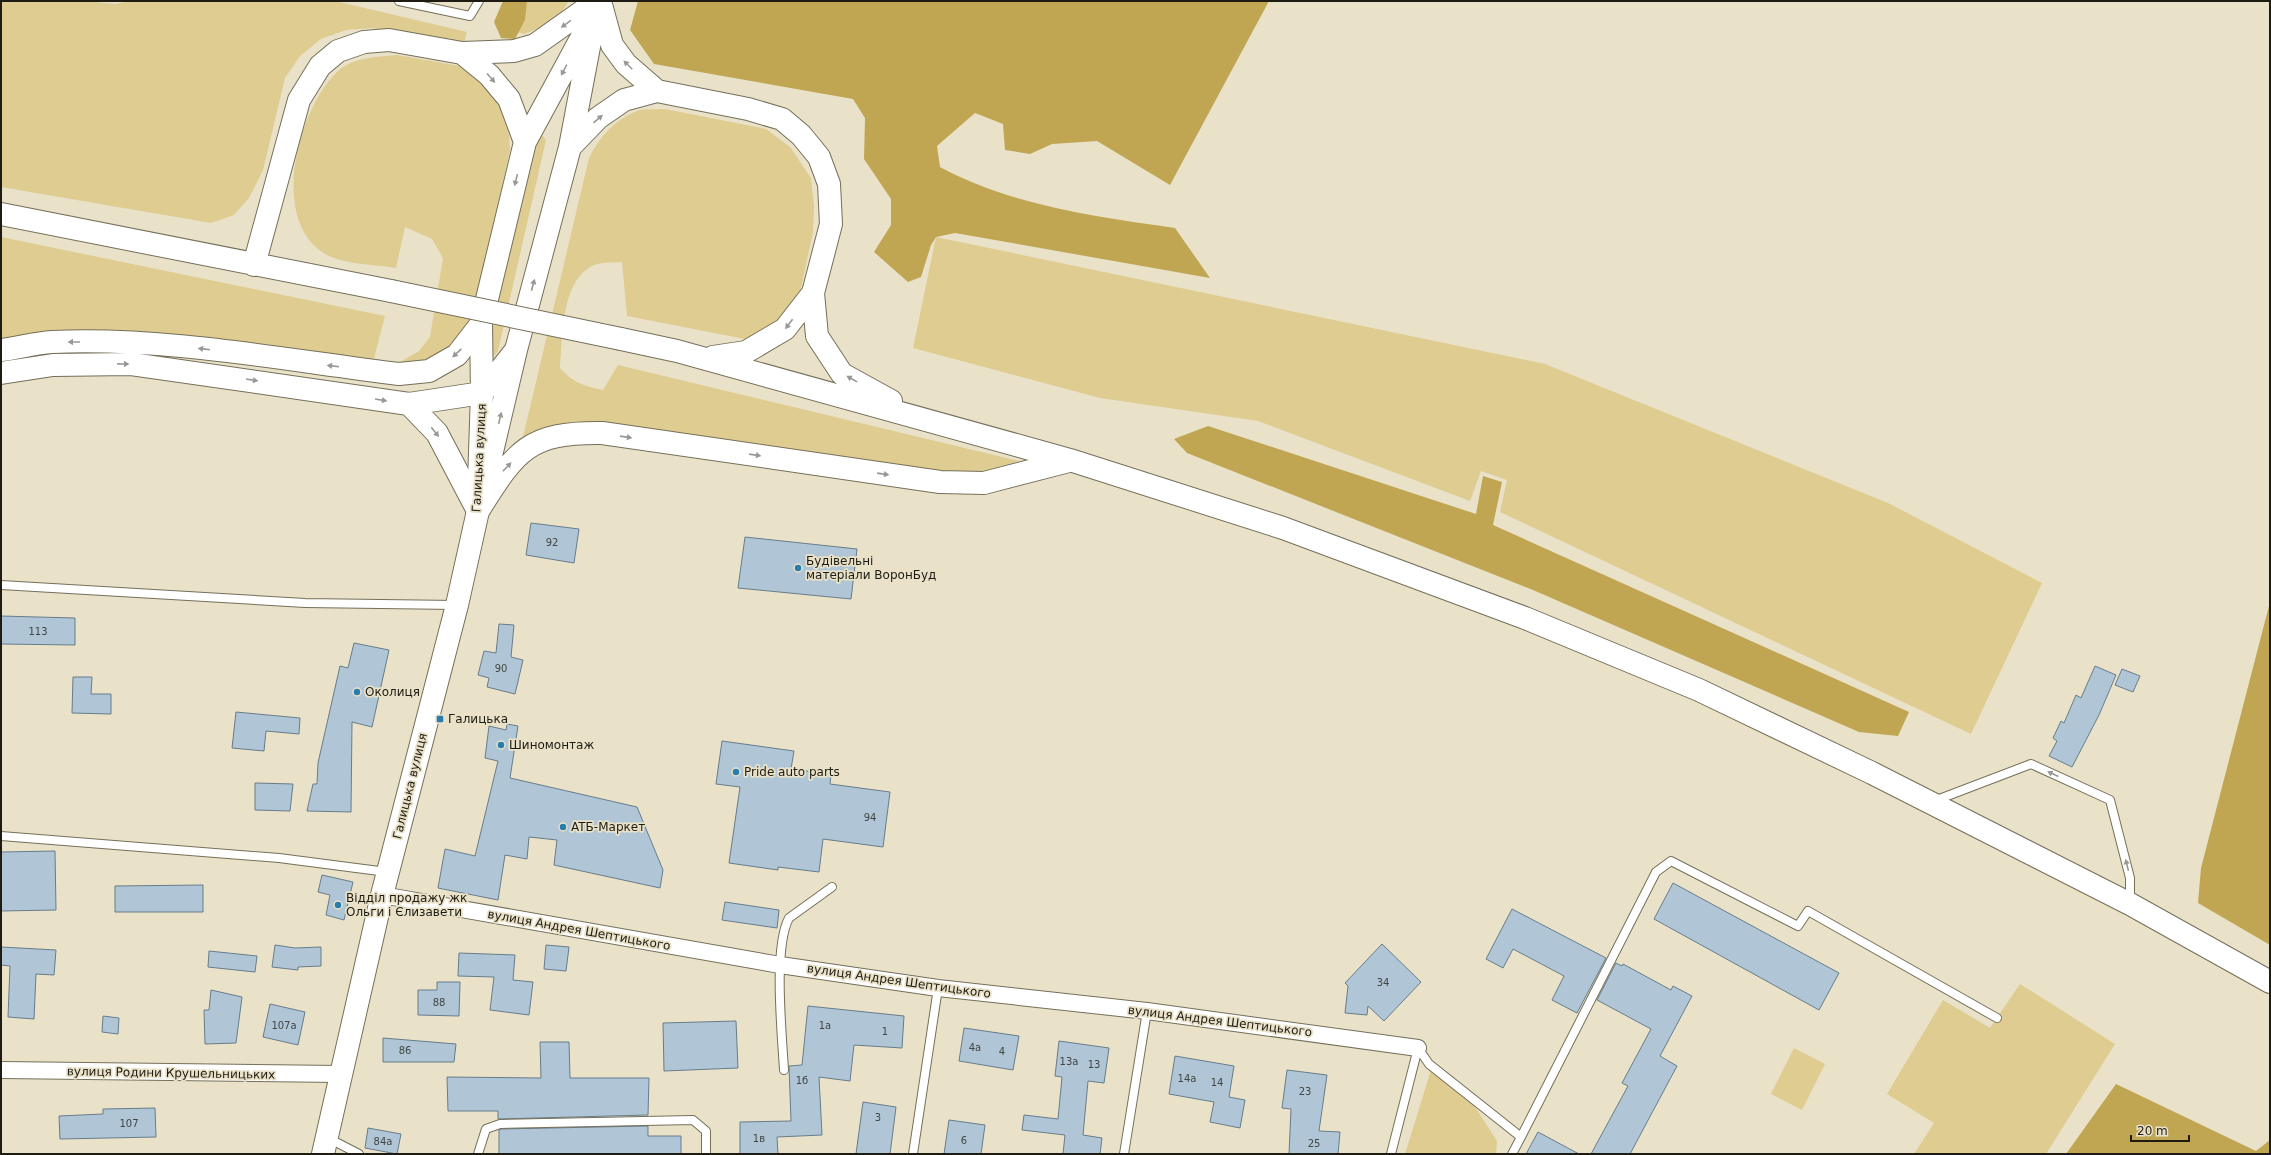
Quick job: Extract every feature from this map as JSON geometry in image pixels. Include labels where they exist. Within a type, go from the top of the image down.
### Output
[{"type":"main road","points":[[254,265],[299,100],[320,66],[338,51],[364,42],[389,40],[462,53],[514,51],[535,45],[598,4]]},
{"type":"main road","points":[[598,4],[612,45],[626,64],[657,91]]},
{"type":"main road","points":[[1,350],[50,342],[133,342],[173,345],[399,374],[429,371],[456,355],[481,324],[525,142],[598,4]]},
{"type":"main road","points":[[478,511],[516,350],[570,147],[598,4]]},
{"type":"main road","points":[[462,53],[489,75],[509,99],[525,142]]},
{"type":"main road","points":[[570,147],[598,118],[624,100],[657,91],[748,109],[782,119],[801,136],[819,157],[829,184],[832,224],[813,293],[817,336],[842,374],[923,418]]},
{"type":"main road","points":[[1,214],[391,291],[621,339],[703,358],[1070,460],[1283,528],[1525,618],[1699,690],[1930,802],[2130,904],[2270,982]]},
{"type":"main road","points":[[703,358],[746,352],[785,329],[813,293]]},
{"type":"main road","name":"Галицька вулиця","points":[[325,1146],[340,1074],[382,895],[457,604],[478,511],[482,393],[481,324]]},
{"type":"main road","points":[[1,373],[53,365],[131,364],[409,404],[482,393],[516,350]]},
{"type":"main road","points":[[409,404],[437,433],[478,511]]},
{"type":"main road","points":[[478,511],[503,471],[527,446],[551,437],[573,433],[602,434],[940,482],[984,483],[1070,460]]},
{"type":"street","name":"вулиця Андрея Шептицького","points":[[382,895],[780,965],[938,988],[1147,1011],[1418,1048]]},
{"type":"street","name":"вулиця Родини Крушельницьких","points":[[1,1070],[340,1074]]},
{"type":"lane","points":[[399,1],[470,16],[479,1]]},
{"type":"lane","points":[[1,585],[305,603],[457,604]]},
{"type":"lane","points":[[1930,802],[2031,764],[2110,800],[2130,878],[2130,904]]},
{"type":"lane","points":[[1,836],[279,858],[388,872]]},
{"type":"lane","points":[[1512,1154],[1656,872],[1671,861],[1798,926],[1808,911],[1997,1018]]},
{"type":"lane","points":[[784,1070],[780,965],[785,925],[789,918],[832,887]]},
{"type":"lane","points":[[913,1154],[938,988]]},
{"type":"lane","points":[[1124,1154],[1147,1011]]},
{"type":"lane","points":[[1418,1048],[1429,1064],[1520,1137]]},
{"type":"lane","points":[[1391,1154],[1418,1048]]},
{"type":"lane","points":[[478,1154],[486,1129],[500,1124],[693,1120],[706,1131],[706,1154]]},
{"type":"lane","points":[[325,1146],[359,1154]]},
{"type":"shaded area","points":[[1,1],[86,1],[115,4],[129,1],[335,1],[467,32],[464,43],[372,28],[346,30],[321,39],[300,56],[285,78],[263,170],[249,198],[234,215],[211,223],[1,187]]},
{"type":"shaded area","points":[[503,1],[527,1],[525,20],[515,39],[501,38],[494,22]]},
{"type":"shaded area","points":[[513,1],[568,1],[561,12],[550,22],[524,34],[513,31]]},
{"type":"shaded area","points":[[638,1],[1269,1],[1170,185],[1097,141],[1052,144],[1030,154],[1005,150],[1003,124],[975,113],[937,146],[940,167],[996,191],[1054,208],[1175,228],[1210,278],[955,233],[936,237],[931,245],[921,277],[908,282],[874,252],[891,225],[891,199],[864,159],[865,118],[853,99],[654,64],[630,30]]},
{"type":"shaded area","points":[[397,55],[460,66],[488,87],[502,109],[508,124],[510,150],[474,312],[457,340],[446,351],[424,362],[395,365],[419,351],[430,337],[443,258],[432,239],[405,227],[396,268],[348,262],[330,256],[322,252],[306,236],[297,214],[294,189],[295,163],[301,136],[311,111],[323,89],[337,72],[350,63],[381,56]]},
{"type":"shaded area","points":[[665,109],[766,129],[790,147],[811,178],[814,206],[813,232],[800,293],[788,315],[750,340],[627,316],[622,262],[594,265],[583,273],[575,283],[569,296],[563,326],[560,368],[565,373],[580,383],[603,390],[618,365],[1019,461],[986,471],[953,473],[590,422],[552,425],[523,437],[589,158],[603,136],[621,119],[640,110]]},
{"type":"shaded area","points":[[542,135],[546,140],[498,351],[491,360],[488,357],[509,248],[529,167],[537,140]]},
{"type":"shaded area","points":[[1,237],[385,316],[373,362],[174,334],[49,333],[1,339]]},
{"type":"shaded area","points":[[936,237],[1545,364],[1888,503],[2042,583],[1971,734],[1500,512],[1507,480],[1481,471],[1470,501],[1258,421],[1100,398],[913,348]]},
{"type":"shaded area","points":[[1208,426],[1476,514],[1483,476],[1502,482],[1493,525],[1909,712],[1898,736],[1859,732],[1533,590],[1187,453],[1174,439]]},
{"type":"shaded area","points":[[2270,602],[2270,945],[2198,903],[2201,868]]},
{"type":"shaded area","points":[[2020,984],[2115,1044],[2046,1154],[1914,1154],[1934,1123],[1887,1094],[1943,1000],[1990,1028]]},
{"type":"shaded area","points":[[1794,1048],[1825,1064],[1802,1110],[1771,1094]]},
{"type":"shaded area","points":[[1431,1070],[1475,1107],[1497,1141],[1496,1154],[1405,1154]]},
{"type":"shaded area","points":[[2116,1084],[2256,1151],[2270,1140],[2270,1154],[2066,1154]]},
{"type":"building","points":[[531,523],[579,529],[574,563],[526,555]]},
{"type":"building","name":"Будівельні матеріали ВоронБуд","points":[[745,537],[857,549],[851,599],[738,588]]},
{"type":"building","points":[[1,616],[75,618],[75,645],[1,644]]},
{"type":"building","points":[[499,624],[514,625],[511,657],[523,660],[515,694],[487,687],[489,678],[478,675],[484,651],[496,653]]},
{"type":"building","points":[[354,643],[389,650],[372,727],[352,722],[351,812],[307,811],[313,784],[317,784],[318,763],[340,666],[348,668]]},
{"type":"building","points":[[2095,666],[2116,675],[2099,715],[2072,767],[2049,756],[2057,741],[2053,738],[2061,721],[2064,723],[2076,695],[2081,698]]},
{"type":"building","points":[[2122,669],[2140,676],[2133,692],[2115,685]]},
{"type":"building","points":[[73,677],[92,677],[91,694],[111,694],[111,714],[72,713]]},
{"type":"building","points":[[236,712],[300,718],[299,734],[266,731],[264,751],[232,748]]},
{"type":"building","name":"ATБ-Маркет","points":[[507,724],[518,726],[510,778],[637,807],[663,870],[660,888],[554,865],[557,840],[529,837],[527,859],[505,855],[498,900],[438,888],[445,849],[475,856],[498,761],[485,758],[489,726],[506,730]]},
{"type":"building","points":[[722,741],[794,751],[791,769],[831,774],[830,784],[890,792],[883,847],[823,839],[819,872],[778,867],[778,870],[729,863],[740,787],[716,784]]},
{"type":"building","points":[[255,783],[293,784],[290,811],[255,810]]},
{"type":"building","points":[[55,851],[56,910],[1,911],[1,852]]},
{"type":"building","name":"Відділ продажу жк Ольги і Єлизавети","points":[[322,875],[353,882],[344,920],[326,915],[330,895],[318,892]]},
{"type":"building","points":[[1673,883],[1839,973],[1819,1010],[1654,919]]},
{"type":"building","points":[[203,885],[203,912],[115,912],[115,886]]},
{"type":"building","points":[[725,902],[779,910],[777,928],[722,920]]},
{"type":"building","points":[[1512,909],[1606,958],[1577,1013],[1552,1000],[1564,976],[1513,949],[1503,968],[1486,959]]},
{"type":"building","points":[[1382,944],[1421,982],[1384,1021],[1368,1006],[1367,1015],[1345,1013],[1348,986],[1345,983]]},
{"type":"building","points":[[275,945],[295,948],[321,947],[321,966],[298,967],[298,970],[272,967]]},
{"type":"building","points":[[546,945],[569,947],[566,971],[544,969]]},
{"type":"building","points":[[1,947],[56,950],[54,975],[36,974],[34,1019],[8,1017],[10,966],[1,965]]},
{"type":"building","points":[[209,951],[257,956],[255,972],[208,967]]},
{"type":"building","points":[[459,953],[515,955],[513,980],[533,982],[529,1015],[490,1010],[494,977],[458,976]]},
{"type":"building","points":[[1616,963],[1622,966],[1623,964],[1671,990],[1673,986],[1692,996],[1660,1056],[1677,1066],[1630,1154],[1591,1154],[1628,1086],[1622,1083],[1651,1029],[1597,1000]]},
{"type":"building","points":[[437,982],[460,982],[459,1016],[418,1015],[418,990],[437,990]]},
{"type":"building","points":[[211,990],[242,997],[236,1043],[205,1044],[204,1010],[209,1010]]},
{"type":"building","points":[[270,1004],[305,1012],[298,1045],[263,1037]]},
{"type":"building","points":[[808,1006],[904,1016],[902,1048],[854,1045],[850,1081],[819,1077],[822,1135],[777,1137],[778,1154],[740,1154],[740,1122],[791,1121],[789,1066],[802,1065]]},
{"type":"building","points":[[103,1016],[119,1018],[118,1034],[102,1032]]},
{"type":"building","points":[[736,1021],[738,1068],[664,1071],[663,1023]]},
{"type":"building","points":[[964,1028],[1019,1036],[1013,1070],[959,1061]]},
{"type":"building","points":[[383,1038],[456,1044],[454,1062],[383,1062]]},
{"type":"building","points":[[1059,1041],[1109,1048],[1104,1083],[1088,1081],[1083,1135],[1102,1138],[1100,1154],[1063,1154],[1065,1135],[1022,1130],[1024,1115],[1058,1119],[1062,1077],[1055,1076]]},
{"type":"building","points":[[540,1042],[569,1042],[570,1078],[649,1078],[648,1115],[498,1119],[498,1111],[448,1111],[447,1077],[541,1078]]},
{"type":"building","points":[[1175,1056],[1234,1066],[1229,1097],[1245,1100],[1240,1128],[1210,1122],[1214,1102],[1169,1094]]},
{"type":"building","points":[[1287,1070],[1327,1075],[1319,1131],[1340,1132],[1338,1154],[1289,1154],[1291,1109],[1282,1108]]},
{"type":"building","points":[[863,1102],[896,1107],[890,1154],[856,1154]]},
{"type":"building","points":[[155,1108],[156,1137],[60,1139],[59,1116],[103,1114],[103,1109]]},
{"type":"building","points":[[949,1120],[985,1125],[981,1154],[944,1154]]},
{"type":"building","points":[[648,1126],[648,1136],[681,1136],[681,1154],[499,1154],[499,1130],[501,1129]]},
{"type":"building","points":[[368,1128],[401,1134],[397,1154],[365,1148]]},
{"type":"building","points":[[1538,1132],[1579,1154],[1526,1154]]},
{"type":"place","name":"Будівельні матеріали ВоронБуд","points":[[798,568]]},
{"type":"place","name":"Околиця","points":[[357,692]]},
{"type":"place","name":"Галицька","points":[[440,719]]},
{"type":"place","name":"Шиномонтаж","points":[[501,745]]},
{"type":"place","name":"Pride auto parts","points":[[736,772]]},
{"type":"place","name":"ATБ-Маркет","points":[[563,827]]},
{"type":"place","name":"Відділ продажу жк Ольги і Єлизавети","points":[[338,905]]}]
